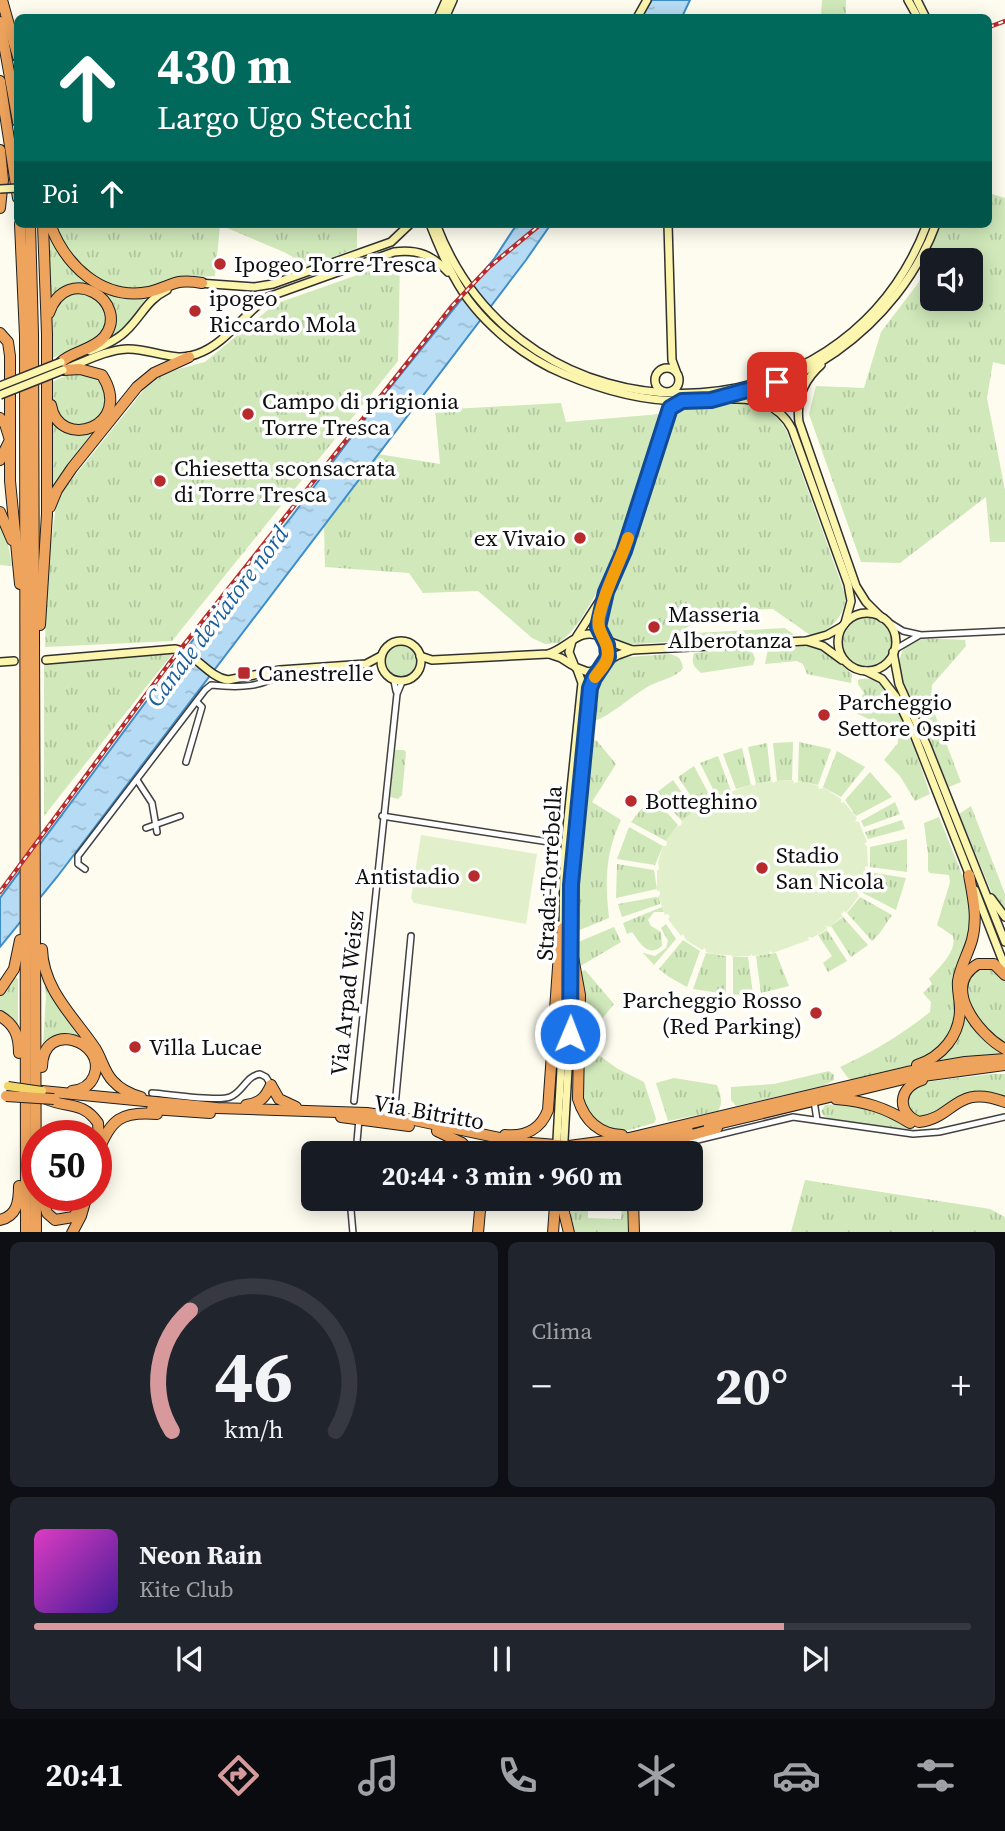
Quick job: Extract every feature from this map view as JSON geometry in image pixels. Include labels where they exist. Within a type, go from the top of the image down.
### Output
[{"type":"highway","points":[[2,0],[14,43]]},
{"type":"highway","points":[[0,22],[14,100]]},
{"type":"highway","points":[[0,81],[14,172]]},
{"type":"highway","points":[[0,150],[3,198],[0,208]]},
{"type":"highway","points":[[20,228],[25,336],[26,842],[25,874],[20,896],[23,925],[26,1232]]},
{"type":"highway","points":[[30,228],[38,1120]]},
{"type":"highway","points":[[35,642],[41,622],[47,514],[48,384],[43,228]]},
{"type":"highway","points":[[52,228],[71,262],[85,276],[103,286],[120,292],[138,293],[185,280],[202,283]]},
{"type":"highway","points":[[47,334],[52,304],[63,292],[76,288],[89,289],[106,302],[110,319],[102,340],[69,355],[62,366],[102,375],[111,397],[109,411],[102,422],[82,430],[66,427],[53,415],[48,384]]},
{"type":"highway","points":[[0,333],[8,342],[10,356],[10,481],[26,613]]},
{"type":"highway","points":[[47,514],[63,481],[137,387],[154,373],[189,357]]},
{"type":"highway","points":[[0,418],[10,440],[0,460]]},
{"type":"highway","points":[[0,512],[18,562]]},
{"type":"highway","points":[[882,1077],[929,1060],[945,1049],[953,1037],[960,1012],[958,982],[975,926],[974,875]]},
{"type":"highway","points":[[37,915],[42,936],[43,960],[52,985],[114,1083],[129,1094],[139,1097],[190,1101],[203,1107]]},
{"type":"highway","points":[[0,990],[10,978],[17,961],[23,925]]},
{"type":"highway","points":[[440,1128],[458,1125],[516,1135],[532,1130],[545,1118],[550,1101],[562,926]]},
{"type":"highway","points":[[571,946],[580,995],[578,1099],[582,1112],[589,1122],[607,1133],[647,1134]]},
{"type":"highway","points":[[1005,975],[994,964],[978,964],[965,975],[963,984],[964,997],[972,1018],[985,1036],[1005,1049]]},
{"type":"highway","points":[[0,1016],[8,1021],[17,1033],[19,1063],[25,1078]]},
{"type":"highway","points":[[5,1093],[28,1098],[55,1089],[73,1091],[85,1087],[95,1075],[96,1066],[89,1051],[71,1039],[50,1044],[42,1057],[39,1093]]},
{"type":"highway","name":"Via Bitritto","points":[[39,1093],[216,1111],[359,1119],[440,1128],[548,1145],[597,1143],[647,1134],[882,1077],[964,1062],[1003,1063]]},
{"type":"highway","points":[[1003,1063],[918,1081],[906,1089],[902,1102],[907,1115],[919,1122],[933,1118],[969,1097],[986,1096],[1005,1102]]},
{"type":"highway","name":"Via Bitritto","points":[[646,1141],[908,1078],[1003,1063]]},
{"type":"highway","points":[[112,1125],[125,1115],[143,1113],[187,1116],[258,1103],[267,1095],[271,1085]]},
{"type":"highway","points":[[271,1085],[274,1094],[288,1105],[335,1111]]},
{"type":"highway","points":[[39,1093],[54,1103],[84,1108],[96,1120]]},
{"type":"highway","name":"Via Bitritto","points":[[54,1096],[203,1107],[216,1111],[335,1111],[394,1117],[487,1141]]},
{"type":"highway","points":[[820,1100],[853,1100],[873,1104],[917,1126],[931,1125],[971,1102],[987,1102],[1005,1107]]},
{"type":"highway","points":[[0,1220],[9,1217],[18,1204],[19,1120],[25,1106]]},
{"type":"highway","points":[[671,1141],[737,1120]]},
{"type":"highway","points":[[440,1128],[459,1141]]},
{"type":"highway","points":[[36,1211],[36,1232]]},
{"type":"highway","points":[[46,1211],[55,1220],[73,1217],[77,1211]]},
{"type":"highway","points":[[73,1232],[82,1211]]},
{"type":"highway","points":[[478,1232],[480,1211]]},
{"type":"highway","points":[[555,1232],[558,1211]]},
{"type":"highway","points":[[561,1211],[567,1232]]},
{"type":"highway","points":[[634,1211],[637,1232]]},
{"type":"highway","points":[[637,1232],[638,1211]]},
{"type":"main road","points":[[0,395],[119,338],[159,294],[181,285],[202,283],[254,287],[273,284],[391,242],[406,228]]},
{"type":"main road","points":[[432,228],[478,310],[516,340],[575,373],[656,397],[673,395],[711,400],[754,400],[773,407],[790,425],[848,584],[850,601],[838,644],[846,662]]},
{"type":"main road","points":[[438,228],[458,276]]},
{"type":"main road","points":[[605,665],[608,651],[598,622],[606,592],[629,535],[666,414],[678,386],[679,378],[672,360],[668,228]]},
{"type":"main road","points":[[516,340],[523,351],[552,369],[616,393],[656,397],[712,392],[753,384],[787,372],[824,352],[859,326],[887,295],[913,256],[926,228]]},
{"type":"main road","points":[[934,228],[914,268],[892,301],[864,331],[833,354],[806,382],[798,407],[799,422],[856,586],[894,635],[896,677],[974,875],[1005,967]]},
{"type":"main road","points":[[0,386],[107,352],[127,349],[189,357],[221,340],[254,306],[268,297],[394,252],[407,250],[431,256],[458,276]]},
{"type":"main road","points":[[523,351],[548,358],[563,373]]},
{"type":"main road","points":[[711,400],[777,382],[833,354]]},
{"type":"main road","points":[[672,360],[666,368],[659,371],[656,382],[659,388],[673,395]]},
{"type":"main road","points":[[666,368],[676,371]]},
{"type":"main road","points":[[656,397],[664,406],[666,414]]},
{"type":"main road","points":[[366,664],[381,656],[391,643],[402,641],[411,644],[420,656],[432,660],[548,654],[559,651],[574,638],[606,592]]},
{"type":"main road","points":[[585,692],[605,665],[618,654],[632,650],[806,641],[827,635],[858,614],[866,613],[884,619]]},
{"type":"main road","points":[[585,692],[569,652],[574,638],[588,632],[632,650]]},
{"type":"main road","points":[[806,641],[830,649],[857,669],[882,679],[896,697],[936,780]]},
{"type":"main road","points":[[46,660],[175,649],[184,651],[221,679],[237,679],[291,669],[366,664],[382,669],[398,681],[414,677],[420,668],[432,660]]},
{"type":"main road","points":[[866,671],[886,664],[894,651]]},
{"type":"main road","points":[[548,654],[588,672],[605,665]]},
{"type":"main road","points":[[381,656],[382,669]]},
{"type":"main road","points":[[420,656],[420,668]]},
{"type":"main road","points":[[0,662],[14,661]]},
{"type":"main road","name":"Strada Torrebella","points":[[585,692],[573,858],[570,1034],[560,1140],[564,857],[585,692]]},
{"type":"main road","points":[[974,875],[1005,917]]},
{"type":"main road","points":[[974,875],[1005,942]]},
{"type":"street","points":[[884,619],[902,631],[921,635],[1005,631]]},
{"type":"street","points":[[894,651],[908,640],[921,635]]},
{"type":"street","points":[[85,869],[78,864],[78,856],[211,685],[244,688],[272,680],[291,669]]},
{"type":"street","name":"Via Arpad Weisz","points":[[354,1101],[398,681]]},
{"type":"street","points":[[186,762],[202,707],[197,702]]},
{"type":"street","points":[[136,780],[152,803],[157,832]]},
{"type":"street","points":[[146,828],[180,816]]},
{"type":"street","points":[[382,816],[549,842],[546,920],[550,924],[562,926]]},
{"type":"street","points":[[394,1117],[411,936]]},
{"type":"street","points":[[152,1093],[226,1099],[239,1093],[254,1075],[260,1074],[266,1077],[271,1085]]},
{"type":"street","points":[[817,1120],[820,1100]]},
{"type":"street","points":[[694,1141],[793,1117],[913,1134],[939,1132],[1005,1116]]},
{"type":"street","points":[[357,1141],[359,1119]]},
{"type":"street","points":[[352,1211],[354,1232]]},
{"type":"green space","points":[[822,0],[846,0],[846,14],[821,14]]},
{"type":"green space","points":[[992,194],[1005,198],[1005,365],[993,362],[987,398],[1005,490],[1005,542],[990,542],[986,497],[900,563],[861,562],[809,414],[816,386],[864,388],[881,332],[920,279],[920,311],[983,311],[983,248],[931,248],[938,228],[992,228]]},
{"type":"green space","points":[[47,228],[83,278],[148,296],[127,325],[112,337],[109,336],[113,322],[93,288],[50,300]]},
{"type":"green space","points":[[55,228],[220,228],[215,276],[187,277],[147,289],[129,290],[100,281],[79,263]]},
{"type":"green space","points":[[227,228],[357,228],[357,248],[308,266],[286,253]]},
{"type":"green space","points":[[400,260],[398,361],[172,641],[45,647],[47,572],[57,498],[156,375],[205,362],[275,304]]},
{"type":"green space","points":[[82,291],[103,303],[108,318],[101,338],[52,358],[52,316],[59,298]]},
{"type":"green space","points":[[76,371],[99,379],[109,401],[101,419],[80,427],[64,422],[52,403],[52,382]]},
{"type":"green space","points":[[561,403],[566,422],[661,414],[618,557],[581,619],[559,643],[545,644],[532,638],[478,591],[423,593],[409,573],[325,567],[324,524],[378,454],[440,464],[435,410]]},
{"type":"green space","points":[[743,403],[757,405],[769,411],[787,432],[845,594],[840,616],[824,631],[810,635],[773,609],[710,611],[667,642],[620,645],[613,642],[601,629],[600,621],[631,541],[670,412],[672,409]]},
{"type":"green space","points":[[51,418],[62,428],[102,425],[53,490]]},
{"type":"green space","points":[[0,517],[6,532],[12,566],[0,565]]},
{"type":"green space","points":[[867,617],[885,624],[892,642],[885,660],[867,667],[849,660],[842,642],[849,624]]},
{"type":"green space","points":[[785,628],[794,635],[686,639],[696,633]]},
{"type":"green space","points":[[920,638],[965,640],[966,646],[932,685],[931,704],[961,782],[949,787],[901,679],[899,665],[904,649]]},
{"type":"green space","points":[[401,643],[414,648],[419,661],[414,674],[401,679],[388,674],[383,661],[388,648]]},
{"type":"green space","points":[[807,646],[820,649],[831,656],[852,674],[851,683],[807,674],[803,664],[797,661],[765,664],[768,649]]},
{"type":"green space","points":[[743,649],[753,653],[753,665],[701,673],[693,664],[694,653]]},
{"type":"green space","points":[[173,653],[44,816],[44,664]]},
{"type":"green space","points":[[669,654],[680,660],[683,668],[680,671],[649,686],[591,722],[596,685],[616,658]]},
{"type":"green space","points":[[860,679],[876,681],[893,700],[930,794],[915,801],[900,776],[884,760],[898,743],[898,738],[883,726],[852,711],[864,693],[858,684]]},
{"type":"green space","points":[[594,740],[616,764],[592,802],[621,820],[609,856],[609,918],[575,932],[578,852],[588,745]]},
{"type":"green space","points":[[793,742],[792,780],[777,781],[773,743]]},
{"type":"green space","points":[[799,742],[831,749],[818,785],[798,781]]},
{"type":"green space","points":[[767,743],[771,781],[756,784],[748,747]]},
{"type":"green space","points":[[742,748],[751,785],[736,789],[723,754]]},
{"type":"green space","points":[[395,750],[406,752],[402,795],[398,799],[390,797]]},
{"type":"green space","points":[[837,751],[865,767],[841,797],[823,787]]},
{"type":"green space","points":[[718,756],[731,791],[717,797],[700,763]]},
{"type":"green space","points":[[694,766],[712,800],[699,808],[678,777]]},
{"type":"green space","points":[[870,772],[892,797],[856,816],[845,800]]},
{"type":"green space","points":[[673,780],[695,811],[682,821],[656,793]]},
{"type":"green space","name":"Stadio San Nicola","points":[[793,780],[794,783],[800,781],[821,789],[823,787],[841,799],[841,803],[844,802],[857,818],[855,821],[859,822],[867,842],[864,844],[867,846],[868,867],[865,866],[867,871],[861,891],[857,893],[859,896],[846,913],[844,911],[841,914],[843,916],[830,927],[826,926],[827,929],[812,938],[808,937],[809,940],[773,953],[770,951],[769,954],[732,957],[706,952],[705,948],[702,950],[686,940],[683,934],[681,936],[668,919],[668,914],[665,915],[658,896],[660,891],[657,891],[658,862],[663,846],[666,846],[666,841],[682,821],[713,799],[752,784]]},
{"type":"green space","points":[[652,796],[678,825],[666,841],[631,822]]},
{"type":"green space","points":[[895,802],[900,814],[864,827],[861,821]]},
{"type":"green space","points":[[971,806],[1005,894],[1005,914],[993,896],[959,814]]},
{"type":"green space","points":[[939,817],[968,889],[971,923],[951,1040],[918,1063],[855,1081],[848,1078],[840,1067],[886,1042],[930,1012],[931,1002],[923,993],[932,984],[929,979],[946,959],[954,942],[953,936],[937,925],[950,882],[949,875],[928,871],[924,823]]},
{"type":"green space","points":[[902,820],[905,829],[868,839],[865,832]]},
{"type":"green space","points":[[629,827],[663,846],[655,865],[617,859]]},
{"type":"green space","name":"Antistadio","points":[[421,835],[537,854],[526,924],[414,903],[411,898]]},
{"type":"green space","points":[[907,839],[907,872],[870,867],[870,847]]},
{"type":"green space","points":[[617,864],[654,870],[657,889],[616,898]]},
{"type":"green space","points":[[869,872],[906,878],[896,910],[863,893]]},
{"type":"green space","points":[[860,897],[892,915],[872,941],[847,913]]},
{"type":"green space","points":[[659,898],[660,904],[622,917],[618,904]]},
{"type":"green space","points":[[662,907],[664,912],[654,912],[648,920],[651,926],[661,932],[662,946],[648,950],[632,932],[627,934],[623,923]]},
{"type":"green space","points":[[843,917],[868,945],[851,957],[831,926]]},
{"type":"green space","points":[[666,924],[676,939],[654,965],[643,953],[655,956],[666,948],[668,941],[661,928]]},
{"type":"green space","points":[[614,927],[621,942],[579,967],[576,943]]},
{"type":"green space","points":[[827,930],[847,961],[828,972],[823,963],[832,956],[818,935]]},
{"type":"green space","points":[[683,940],[700,951],[687,987],[659,969]]},
{"type":"green space","points":[[706,953],[726,956],[726,994],[693,989]]},
{"type":"green space","points":[[776,953],[789,986],[761,993],[756,956]]},
{"type":"green space","points":[[733,957],[748,957],[753,994],[733,995]]},
{"type":"green space","points":[[987,966],[999,971],[1005,981],[1005,1047],[982,1032],[966,996],[969,972]]},
{"type":"green space","points":[[585,970],[614,1004],[590,1034],[589,1048],[618,1069],[644,1082],[656,1119],[654,1123],[626,1131],[611,1130],[590,1117],[581,1095],[580,972]]},
{"type":"green space","points":[[43,973],[88,1044],[47,1043],[43,1046],[46,996]]},
{"type":"green space","points":[[15,976],[18,979],[18,1029],[0,1013],[0,994]]},
{"type":"green space","points":[[963,1012],[977,1033],[1005,1053],[932,1062]]},
{"type":"green space","points":[[829,1071],[834,1075],[834,1080],[823,1086],[736,1106],[731,1100],[731,1087],[774,1084]]},
{"type":"green space","points":[[1005,1074],[1005,1099],[991,1095],[920,1120],[904,1104],[909,1088],[925,1082]]},
{"type":"green space","points":[[674,1078],[717,1085],[721,1101],[718,1111],[668,1121],[656,1083]]},
{"type":"green space","points":[[859,1103],[917,1130],[832,1120],[821,1112],[825,1105]]},
{"type":"green space","points":[[805,1180],[990,1209],[1005,1217],[1005,1232],[791,1232]]},
{"type":"green space","points":[[571,1211],[588,1211],[588,1218],[621,1219],[621,1211],[631,1211],[632,1232],[572,1232]]},
{"type":"water","points":[[652,0],[690,0],[683,14],[643,14]]},
{"type":"water","name":"Canale deviatore nord","points":[[514,228],[548,228],[57,877],[0,947],[0,898],[174,664],[292,516],[371,411],[494,259]]},
{"type":"railway","points":[[992,26],[1005,21]]},
{"type":"railway","points":[[0,892],[168,665],[453,305],[489,267],[536,228]]},
{"type":"slow traffic","points":[[595,677],[608,657],[607,645],[598,627],[599,614],[628,538]]},
{"type":"place","name":"Ipogeo Torre Tresca","points":[[220,264]]},
{"type":"place","name":"ipogeo Riccardo Mola","points":[[195,311]]},
{"type":"place","name":"Campo di prigionia Torre Tresca","points":[[248,414]]},
{"type":"place","name":"Chiesetta sconsacrata di Torre Tresca","points":[[160,481]]},
{"type":"place","name":"ex Vivaio","points":[[580,538]]},
{"type":"place","name":"Masseria Alberotanza","points":[[654,627]]},
{"type":"place","name":"Canestrelle","points":[[244,673]]},
{"type":"place","name":"Parcheggio Settore Ospiti","points":[[824,715]]},
{"type":"place","name":"Botteghino","points":[[631,801]]},
{"type":"place","name":"Stadio San Nicola","points":[[762,868]]},
{"type":"place","name":"Antistadio","points":[[474,876]]},
{"type":"place","name":"Parcheggio Rosso (Red Parking)","points":[[816,1013]]},
{"type":"place","name":"Villa Lucae","points":[[135,1047]]},
{"type":"route","points":[[570,1034],[573,858],[590,688],[608,657],[607,645],[598,627],[599,614],[624,551],[670,408],[682,401],[711,400],[777,382]]}]
